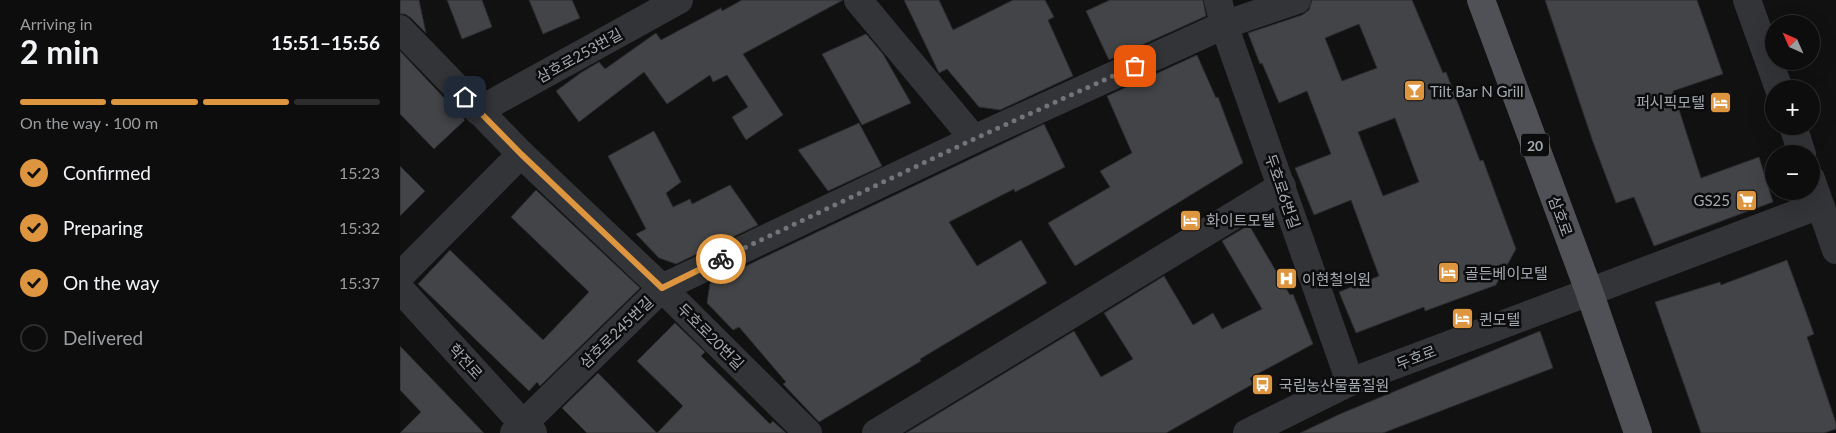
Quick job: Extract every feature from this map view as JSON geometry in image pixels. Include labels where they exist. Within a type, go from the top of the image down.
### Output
[{"type":"main road","name":"삼호로","points":[[1481,0],[1590,291],[1638,433]]},
{"type":"street","name":"삼호로253번길","points":[[478,111],[679,0]]},
{"type":"street","points":[[858,0],[974,139]]},
{"type":"street","name":"삼호로245번길","points":[[523,430],[662,288],[974,139],[1221,13],[1297,0]]},
{"type":"street","points":[[1747,0],[1776,80]]},
{"type":"street","name":"두호로6번길","points":[[1221,13],[1350,382]]},
{"type":"street","name":"두호로20번길","points":[[400,29],[521,154],[662,288],[808,433]]},
{"type":"street","points":[[400,276],[521,154]]},
{"type":"street","points":[[876,433],[1282,186]]},
{"type":"street","points":[[1818,200],[1836,250]]},
{"type":"street","name":"두호로","points":[[1247,433],[1350,382],[1820,205]]},
{"type":"street","name":"학전로","points":[[400,289],[523,430]]},
{"type":"building","points":[[400,0],[419,0],[426,33],[411,18],[405,14],[400,14]]},
{"type":"building","points":[[447,0],[482,0],[492,27],[462,39]]},
{"type":"building","points":[[529,0],[572,0],[580,18],[543,34]]},
{"type":"building","points":[[742,0],[843,0],[743,54],[783,115],[746,140],[732,117],[748,107],[727,75],[713,82],[710,75],[667,104],[644,72],[579,122],[556,91],[599,62],[605,69],[656,33],[661,40],[721,8],[722,11]]},
{"type":"building","points":[[904,0],[939,0],[953,30],[1013,0],[1045,0],[1054,17],[1048,20],[1073,76],[1000,110],[979,107],[947,69],[939,73]]},
{"type":"building","points":[[1110,0],[1203,0],[1206,16],[1109,60],[1086,11]]},
{"type":"building","points":[[1312,0],[1412,0],[1443,73],[1446,72],[1480,161],[1483,160],[1516,249],[1496,285],[1425,311],[1424,307],[1356,333],[1339,292],[1379,276],[1351,200],[1314,215],[1295,168],[1331,154],[1307,91],[1279,103],[1262,63],[1260,64],[1248,33],[1302,15],[1309,10]],"holes":[[[1359,24],[1377,68],[1342,81],[1325,38]],[[1395,118],[1419,182],[1383,196],[1358,132]]]},
{"type":"building","points":[[1545,0],[1697,0],[1723,74],[1673,91],[1701,178],[1759,157],[1765,176],[1765,200],[1772,200],[1773,202],[1654,246],[1634,197],[1616,203],[1593,142]]},
{"type":"building","points":[[866,34],[883,54],[911,103],[862,125],[822,54]]},
{"type":"building","points":[[400,51],[465,120],[434,149],[400,114]]},
{"type":"building","points":[[1197,55],[1216,98],[1218,97],[1243,163],[1075,266],[1048,223],[1110,187],[1100,171],[1132,153],[1107,96]]},
{"type":"building","points":[[859,123],[882,166],[828,191],[798,150]]},
{"type":"building","points":[[1044,124],[1065,167],[1015,192],[1014,189],[949,222],[977,266],[1021,240],[1047,283],[819,422],[783,384],[786,382],[739,327],[733,330],[707,303],[710,283]]},
{"type":"building","points":[[654,131],[681,182],[666,193],[673,207],[690,199],[692,204],[730,185],[758,225],[676,264],[659,258],[636,234],[646,229],[608,156]]},
{"type":"building","points":[[400,166],[425,191],[400,216]]},
{"type":"building","points":[[536,190],[640,288],[540,386],[537,382],[529,391],[418,284],[450,250],[543,340],[589,292],[511,217]]},
{"type":"building","points":[[1249,225],[1290,295],[1293,294],[1313,344],[1250,378],[1253,384],[1166,433],[906,433],[1074,331],[1101,377],[1133,359],[1104,313],[1164,276],[1193,325],[1213,313],[1222,329],[1262,309],[1222,241]]},
{"type":"building","points":[[1787,260],[1814,334],[1807,337],[1836,423],[1836,429],[1824,433],[1701,433],[1655,302],[1720,282],[1721,285]]},
{"type":"building","points":[[675,323],[705,352],[701,356],[770,424],[773,421],[786,433],[657,433],[683,406],[637,361]]},
{"type":"building","points":[[1540,331],[1553,368],[1383,433],[1300,433],[1340,414]]},
{"type":"building","points":[[400,346],[484,433],[400,433],[421,412],[400,390]]},
{"type":"building","points":[[598,373],[657,433],[587,433],[562,408]]},
{"type":"way so far","points":[[721,259],[974,139],[1135,66]]},
{"type":"place","name":"Tilt Bar N Grill","points":[[1414,91]]},
{"type":"place","name":"퍼시픽모텔","points":[[1721,102]]},
{"type":"place","name":"GS25","points":[[1746,200]]},
{"type":"place","name":"화이트모텔","points":[[1190,220]]},
{"type":"place","name":"골든베이모텔","points":[[1449,273]]},
{"type":"place","name":"이현철의원","points":[[1286,279]]},
{"type":"place","name":"퀸모텔","points":[[1463,319]]},
{"type":"place","name":"국립농산물품질원","points":[[1263,385]]},
{"type":"route","points":[[465,97],[521,154],[662,288],[721,259]]}]
